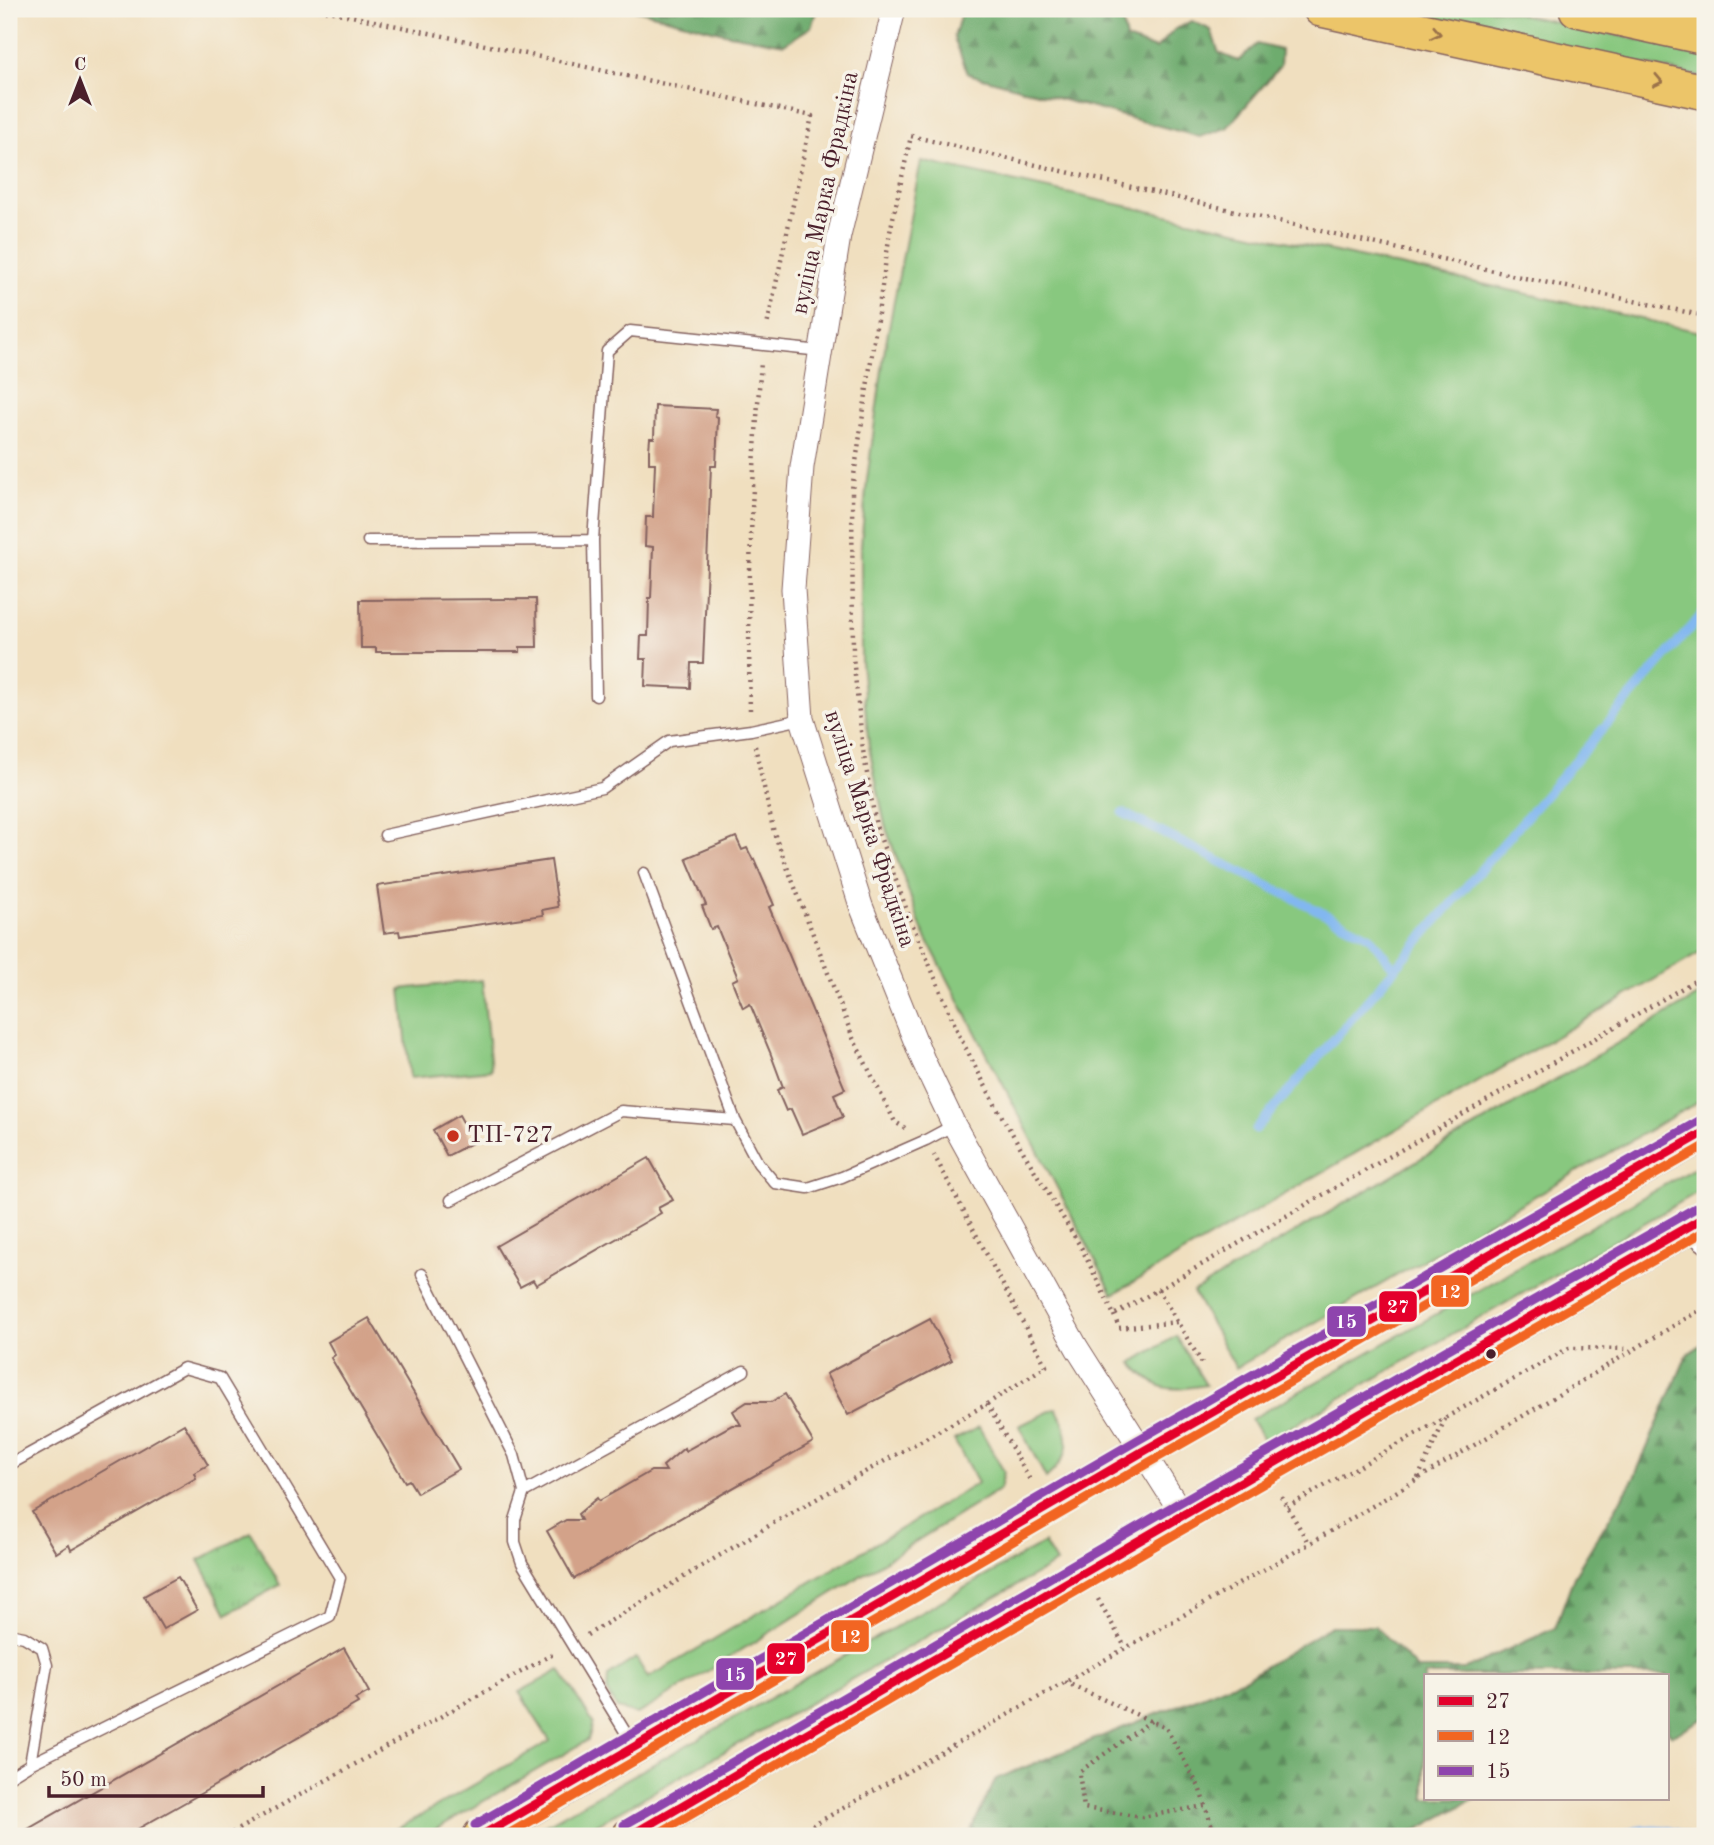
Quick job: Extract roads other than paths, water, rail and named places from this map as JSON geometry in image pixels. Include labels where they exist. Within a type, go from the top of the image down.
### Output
[{"type":"main road","points":[[1321,9],[1705,92]]},
{"type":"main road","points":[[1577,9],[1705,37]]},
{"type":"main road","points":[[481,1836],[1142,1452],[1705,1132]]},
{"type":"main road","points":[[629,1836],[1183,1515],[1697,1232]]},
{"type":"street","name":"вуліца Марка Фрадкіна","points":[[894,9],[839,236],[802,467],[793,589],[802,719],[862,906],[923,1060],[954,1125],[1077,1348],[1183,1515]]},
{"type":"lane","points":[[596,696],[593,540],[607,351],[630,331],[821,351]]},
{"type":"lane","points":[[368,541],[593,540]]},
{"type":"lane","points":[[385,835],[602,788],[669,741],[751,730],[802,719]]},
{"type":"lane","points":[[644,873],[735,1120],[758,1163],[775,1183],[808,1188],[842,1177],[954,1125]]},
{"type":"lane","points":[[451,1200],[621,1111],[735,1120]]},
{"type":"lane","points":[[422,1274],[514,1455],[524,1492],[515,1520],[515,1542],[522,1563],[635,1748]]},
{"type":"lane","points":[[9,1465],[184,1368],[220,1378],[340,1578],[330,1616],[30,1764],[9,1777]]},
{"type":"lane","points":[[524,1492],[744,1371]]},
{"type":"lane","points":[[9,1634],[24,1637],[42,1648],[47,1665],[30,1764]]},
{"type":"waterway","points":[[1256,1129],[1705,611]]},
{"type":"waterway","points":[[1123,813],[1369,936],[1395,969]]},
{"type":"waterway","points":[[1624,1836],[1654,1829],[1685,1836]]},
{"type":"place","name":"ТП-727","points":[[453,1136]]}]
